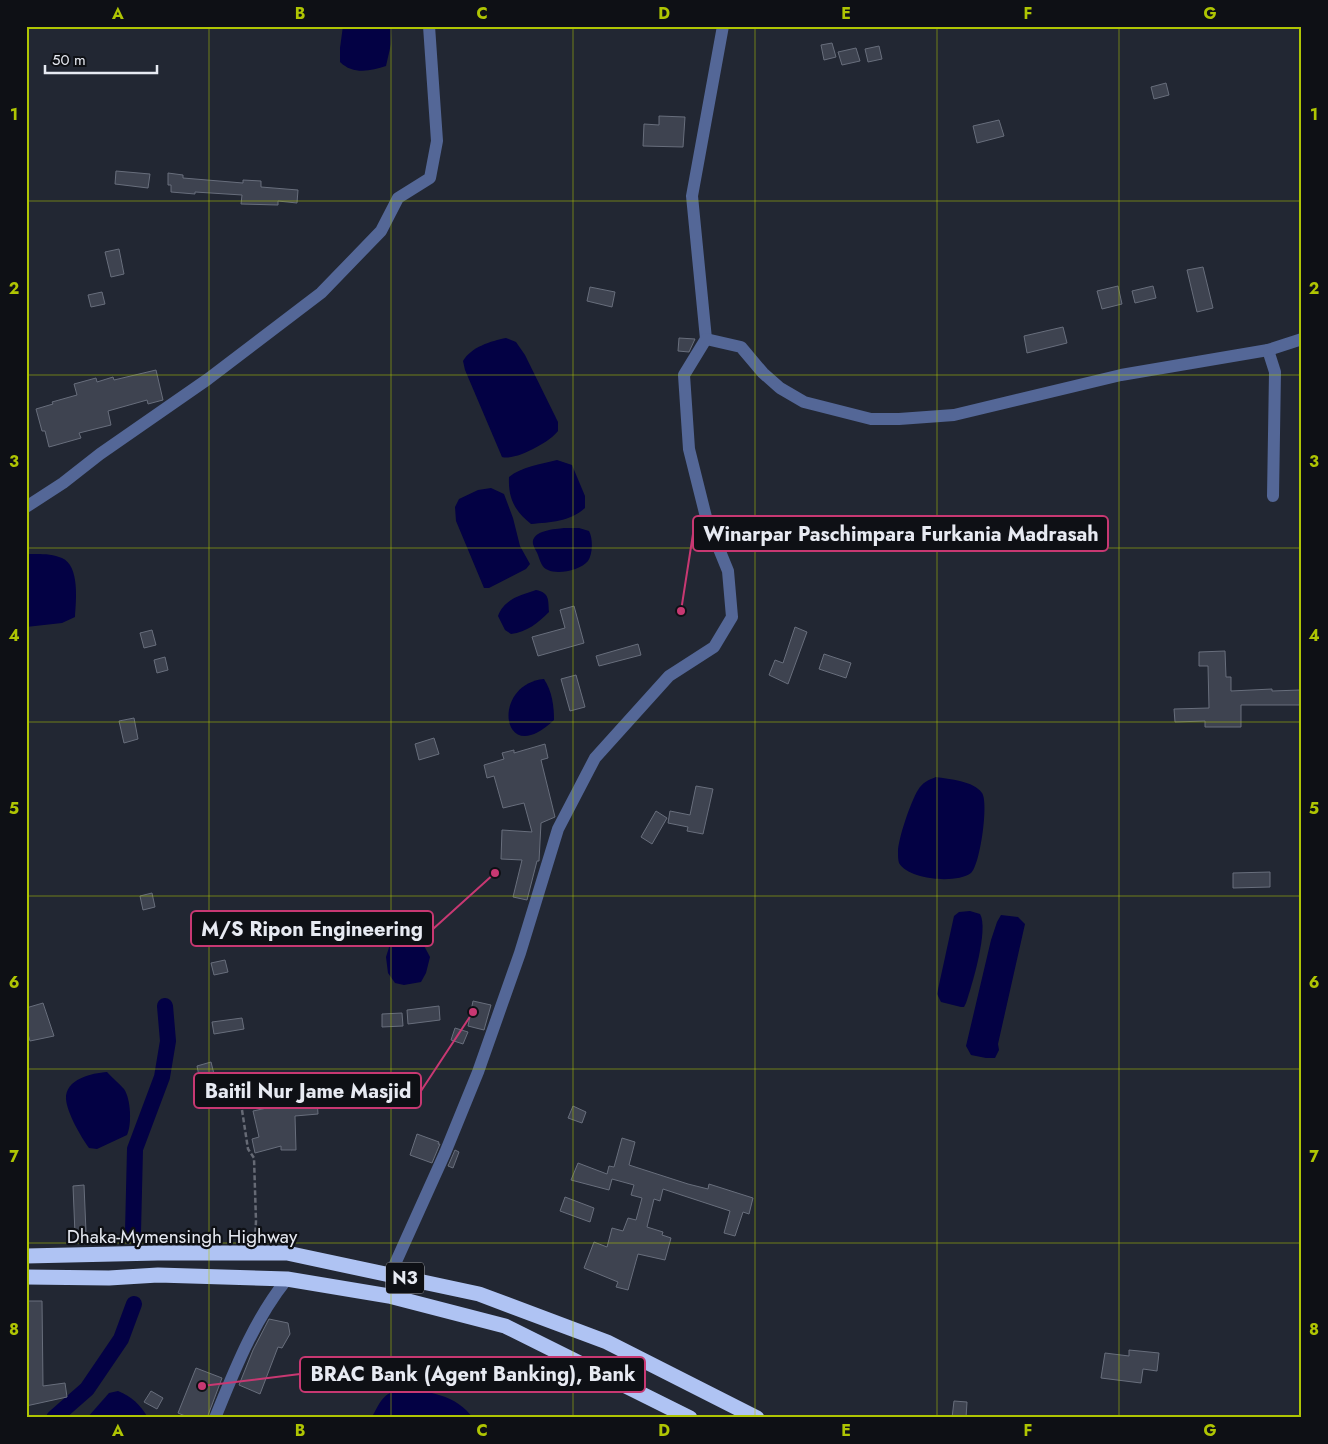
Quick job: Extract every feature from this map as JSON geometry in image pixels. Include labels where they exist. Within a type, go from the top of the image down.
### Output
[{"type":"highway","name":"Dhaka-Mymensingh Highway","points":[[26,1256],[287,1253],[479,1294],[607,1342],[758,1418]]},
{"type":"highway","name":"Dhaka-Mymensingh Highway","points":[[26,1277],[110,1278],[158,1275],[287,1279],[389,1296],[505,1326],[690,1418]]},
{"type":"street","points":[[26,507],[63,483],[100,454],[208,379],[322,293],[381,231],[398,198],[430,178],[438,141],[429,26]]},
{"type":"street","points":[[390,1275],[445,1153],[478,1072],[520,953],[558,829],[595,758],[669,676],[714,648],[732,617],[728,571],[706,517],[689,449],[684,375],[706,339],[692,196],[722,26]]},
{"type":"street","points":[[706,339],[741,347],[763,374],[780,388],[804,402],[871,419],[899,420],[954,415],[1121,375],[1268,350],[1302,339]]},
{"type":"street","points":[[1268,350],[1275,372],[1273,496]]},
{"type":"street","points":[[215,1418],[235,1369],[259,1319],[287,1279]]},
{"type":"path","points":[[242,1110],[248,1149],[254,1158],[256,1220],[254,1253]]},
{"type":"shaded area","points":[[343,26],[392,26],[391,44],[386,66],[362,71],[351,69],[340,62]]},
{"type":"shaded area","points":[[506,338],[516,342],[525,355],[558,422],[558,431],[532,450],[515,456],[502,457],[465,370],[463,361],[476,348]]},
{"type":"shaded area","points":[[557,460],[572,465],[585,496],[585,508],[566,519],[531,524],[517,509],[511,498],[509,477],[525,468]]},
{"type":"shaded area","points":[[491,488],[504,494],[513,518],[520,546],[530,564],[526,569],[489,588],[484,588],[456,521],[455,507],[459,499],[478,490]]},
{"type":"shaded area","points":[[579,528],[589,531],[592,550],[588,561],[580,567],[563,572],[546,569],[533,545],[533,539],[545,531]]},
{"type":"shaded area","points":[[26,554],[53,555],[68,562],[72,568],[76,584],[75,617],[62,623],[26,627]]},
{"type":"shaded area","points":[[536,590],[546,595],[549,612],[527,629],[511,634],[505,630],[498,616],[504,605],[514,598]]},
{"type":"shaded area","points":[[544,679],[552,699],[554,720],[536,733],[522,736],[513,731],[509,720],[509,708],[515,695],[527,684]]},
{"type":"shaded area","points":[[936,777],[961,781],[973,786],[982,793],[984,799],[983,834],[978,859],[971,873],[964,876],[944,879],[922,877],[904,869],[899,863],[900,838],[912,802],[921,785]]},
{"type":"shaded area","points":[[970,911],[980,914],[982,921],[981,944],[966,1003],[964,1007],[961,1007],[941,1002],[937,994],[954,916],[959,912]]},
{"type":"shaded area","points":[[1001,915],[1018,917],[1025,924],[998,1044],[999,1050],[995,1058],[986,1058],[971,1055],[966,1046],[991,940]]},
{"type":"shaded area","points":[[412,935],[421,940],[430,957],[426,973],[421,982],[404,985],[395,983],[388,973],[386,957],[391,941],[398,936]]},
{"type":"shaded area","points":[[107,1072],[126,1093],[130,1112],[129,1131],[127,1135],[97,1149],[89,1148],[78,1131],[69,1111],[66,1099],[67,1092],[70,1086],[80,1078]]},
{"type":"shaded area","points":[[118,1391],[135,1402],[148,1418],[87,1418],[109,1393]]},
{"type":"shaded area","points":[[394,1391],[421,1391],[441,1395],[459,1404],[473,1418],[373,1418],[383,1398]]},
{"type":"building","points":[[832,43],[836,57],[824,60],[821,45]]},
{"type":"building","points":[[879,46],[882,59],[868,62],[865,49]]},
{"type":"building","points":[[856,48],[860,61],[842,65],[838,52]]},
{"type":"building","points":[[1166,83],[1169,95],[1154,99],[1151,87]]},
{"type":"building","points":[[659,116],[685,117],[683,147],[643,146],[644,124],[659,125]]},
{"type":"building","points":[[999,120],[1004,136],[977,143],[973,126]]},
{"type":"building","points":[[116,171],[150,174],[148,188],[115,184]]},
{"type":"building","points":[[168,173],[183,175],[183,178],[243,183],[243,180],[261,181],[261,187],[298,190],[297,203],[278,201],[278,205],[241,204],[242,195],[171,192],[171,185],[168,185]]},
{"type":"building","points":[[119,249],[124,274],[111,277],[105,252]]},
{"type":"building","points":[[1203,267],[1213,308],[1197,312],[1187,270]]},
{"type":"building","points":[[1118,286],[1122,304],[1102,309],[1097,291]]},
{"type":"building","points":[[1153,286],[1156,298],[1135,303],[1132,291]]},
{"type":"building","points":[[590,287],[615,292],[612,307],[587,301]]},
{"type":"building","points":[[102,292],[105,304],[91,307],[88,295]]},
{"type":"building","points":[[1063,327],[1067,343],[1027,353],[1024,336]]},
{"type":"building","points":[[679,338],[695,339],[689,352],[678,351]]},
{"type":"building","points":[[156,370],[163,400],[148,404],[147,400],[108,411],[111,425],[79,433],[81,438],[49,447],[36,409],[77,395],[74,384],[96,378],[97,382],[113,377],[114,380]]},
{"type":"building","points":[[574,606],[584,643],[538,656],[532,637],[565,628],[560,610]]},
{"type":"building","points":[[795,627],[807,632],[788,684],[769,675],[775,660],[783,663]]},
{"type":"building","points":[[152,630],[156,645],[144,648],[140,633]]},
{"type":"building","points":[[638,644],[641,655],[599,666],[596,656]]},
{"type":"building","points":[[1225,651],[1226,677],[1231,677],[1231,691],[1300,690],[1301,705],[1241,705],[1241,727],[1205,727],[1205,721],[1175,722],[1174,709],[1209,708],[1208,666],[1199,666],[1199,652]]},
{"type":"building","points":[[824,654],[851,663],[846,678],[819,669]]},
{"type":"building","points":[[165,657],[168,670],[157,673],[154,660]]},
{"type":"building","points":[[576,675],[585,707],[570,711],[561,679]]},
{"type":"building","points":[[134,718],[138,739],[124,743],[119,721]]},
{"type":"building","points":[[434,738],[439,754],[419,760],[415,744]]},
{"type":"building","points":[[545,744],[548,758],[541,760],[555,817],[541,823],[539,861],[537,861],[527,900],[513,897],[522,860],[501,859],[502,830],[532,832],[524,803],[503,808],[494,776],[487,778],[484,765],[504,759],[502,753],[514,750],[514,753]]},
{"type":"building","points":[[696,786],[713,789],[703,834],[687,831],[688,827],[668,823],[670,811],[690,815]]},
{"type":"building","points":[[656,811],[667,818],[652,844],[641,837]]},
{"type":"building","points":[[1270,872],[1270,887],[1233,888],[1233,873]]},
{"type":"building","points":[[152,893],[155,907],[143,910],[140,896]]},
{"type":"building","points":[[225,960],[228,972],[214,975],[211,963]]},
{"type":"building","points":[[473,1001],[491,1005],[484,1030],[468,1026]]},
{"type":"building","points":[[43,1003],[54,1036],[30,1041],[26,1027],[26,1008]]},
{"type":"building","points":[[439,1006],[440,1020],[408,1024],[407,1010]]},
{"type":"building","points":[[402,1013],[403,1026],[382,1027],[382,1014]]},
{"type":"building","points":[[242,1018],[244,1029],[214,1034],[212,1022]]},
{"type":"building","points":[[455,1028],[468,1032],[463,1044],[451,1040]]},
{"type":"building","points":[[211,1062],[215,1078],[200,1081],[197,1066]]},
{"type":"building","points":[[285,1087],[288,1101],[317,1099],[318,1114],[295,1116],[296,1150],[281,1150],[281,1146],[255,1153],[252,1139],[259,1137],[253,1111],[276,1106],[272,1090]]},
{"type":"building","points":[[573,1106],[586,1112],[582,1123],[568,1118]]},
{"type":"building","points":[[417,1134],[439,1142],[438,1144],[440,1144],[432,1163],[410,1155]]},
{"type":"building","points":[[622,1138],[635,1142],[629,1165],[688,1184],[708,1189],[709,1184],[753,1198],[749,1214],[743,1212],[735,1236],[724,1233],[730,1211],[663,1189],[660,1201],[654,1199],[647,1227],[663,1232],[662,1235],[671,1238],[665,1260],[638,1254],[628,1290],[616,1287],[618,1282],[584,1268],[594,1242],[607,1247],[612,1228],[623,1231],[628,1218],[636,1220],[642,1198],[631,1195],[634,1185],[612,1179],[609,1190],[571,1180],[578,1163],[607,1174],[609,1166],[614,1167]]},
{"type":"building","points":[[455,1150],[459,1152],[453,1168],[448,1166]]},
{"type":"building","points":[[84,1185],[86,1232],[75,1234],[73,1186]]},
{"type":"building","points":[[565,1197],[594,1208],[590,1222],[560,1211]]},
{"type":"building","points":[[26,1301],[42,1301],[43,1386],[65,1383],[67,1397],[26,1406]]},
{"type":"building","points":[[269,1319],[288,1323],[290,1334],[282,1348],[278,1347],[260,1394],[239,1385],[253,1350]]},
{"type":"building","points":[[1129,1350],[1159,1353],[1157,1371],[1143,1369],[1141,1383],[1101,1378],[1105,1353],[1129,1356]]},
{"type":"building","points":[[196,1368],[222,1378],[207,1418],[190,1418],[178,1413]]},
{"type":"building","points":[[151,1391],[163,1398],[157,1409],[144,1402]]},
{"type":"building","points":[[954,1401],[967,1402],[966,1418],[952,1418]]},
{"type":"waterway","points":[[133,1232],[135,1149],[162,1077],[168,1041],[165,1006]]},
{"type":"waterway","points":[[54,1418],[87,1389],[121,1339],[134,1304]]},
{"type":"place","name":"Winarpar Paschimpara Furkania Madrasah","points":[[681,611]]},
{"type":"place","name":"M/S Ripon Engineering","points":[[495,873]]},
{"type":"place","name":"Baitil Nur Jame Masjid","points":[[473,1012]]},
{"type":"place","name":"BRAC Bank (Agent Banking), Bank","points":[[202,1386]]}]
